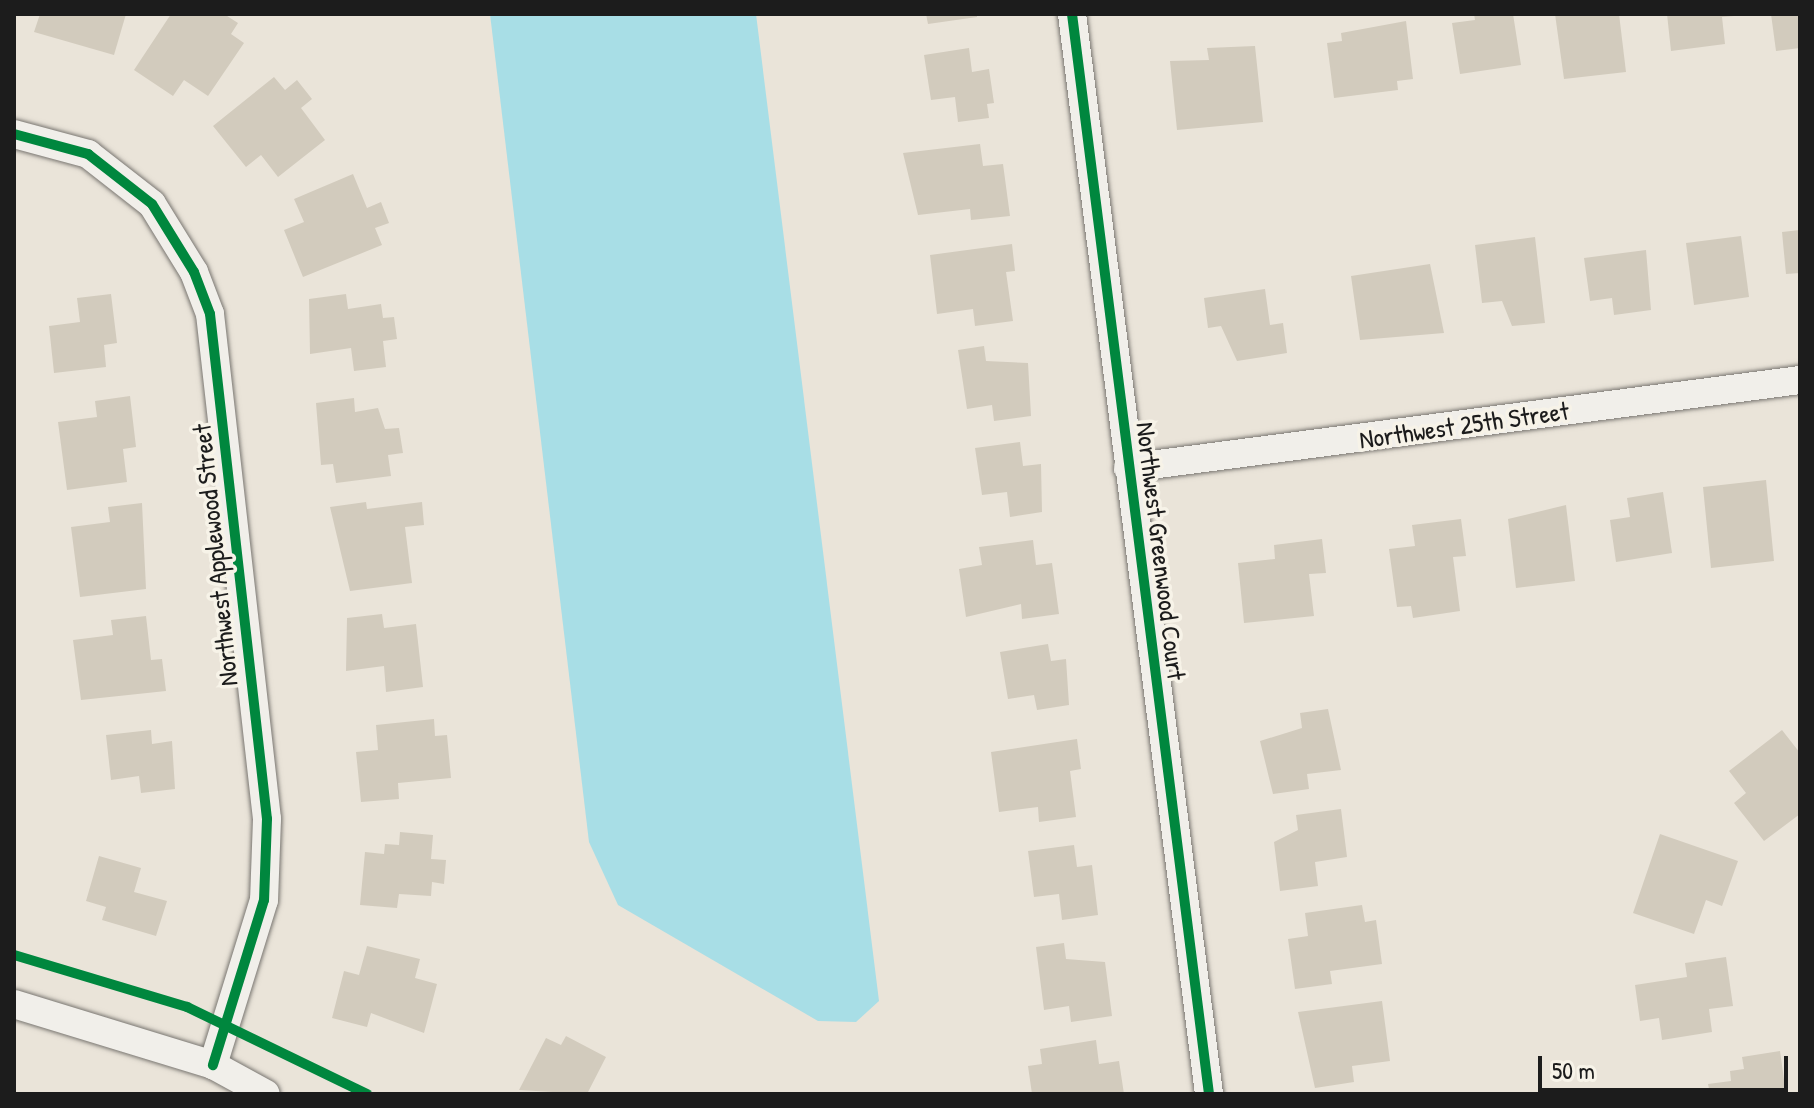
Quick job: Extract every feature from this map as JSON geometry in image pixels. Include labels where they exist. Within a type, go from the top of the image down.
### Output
[{"type":"street","name":"Northwest Greenwood Court","points":[[1072,14],[1209,1094]]},
{"type":"street","name":"Northwest Applewood Street","points":[[14,134],[88,154],[152,204],[194,272],[210,314],[267,819],[261,916],[213,1065]]},
{"type":"street","name":"Northwest 25th Street","points":[[1128,468],[1800,380]]},
{"type":"street","points":[[14,1004],[213,1065],[266,1094]]},
{"type":"water","points":[[490,14],[756,14],[879,1001],[856,1022],[818,1021],[618,905],[589,842]]},
{"type":"building","points":[[40,14],[126,14],[114,55],[34,32]]},
{"type":"building","points":[[171,14],[224,14],[238,23],[231,34],[244,43],[208,96],[184,80],[173,96],[134,70]]},
{"type":"building","points":[[926,14],[977,14],[977,17],[928,24]]},
{"type":"building","points":[[1474,14],[1513,14],[1521,65],[1460,74],[1452,23],[1475,20]]},
{"type":"building","points":[[1555,14],[1619,14],[1626,72],[1564,79]]},
{"type":"building","points":[[1667,14],[1734,16],[1722,17],[1725,44],[1671,51]]},
{"type":"building","points":[[1771,14],[1800,14],[1800,48],[1776,51]]},
{"type":"building","points":[[1406,21],[1413,79],[1397,81],[1398,90],[1334,98],[1327,43],[1342,41],[1341,33]]},
{"type":"building","points":[[1255,46],[1263,122],[1177,130],[1170,61],[1209,60],[1207,48]]},
{"type":"building","points":[[969,48],[972,72],[989,69],[994,103],[987,104],[989,118],[958,122],[955,97],[931,100],[924,55]]},
{"type":"building","points":[[274,77],[285,90],[297,80],[312,99],[301,108],[325,140],[278,177],[261,155],[246,167],[213,126]]},
{"type":"building","points":[[980,144],[983,166],[1003,164],[1010,216],[971,220],[970,209],[918,215],[903,153]]},
{"type":"building","points":[[353,174],[367,208],[381,202],[389,223],[375,228],[382,245],[303,277],[284,230],[304,222],[294,199]]},
{"type":"building","points":[[1800,230],[1800,273],[1786,274],[1782,232]]},
{"type":"building","points":[[1741,236],[1749,297],[1694,305],[1686,243]]},
{"type":"building","points":[[1535,237],[1545,323],[1512,326],[1502,301],[1482,303],[1475,245]]},
{"type":"building","points":[[1012,244],[1015,271],[1006,272],[1013,321],[975,326],[973,309],[937,314],[930,255]]},
{"type":"building","points":[[1646,250],[1651,310],[1614,315],[1612,298],[1590,301],[1584,258]]},
{"type":"building","points":[[1430,264],[1444,333],[1360,340],[1351,276]]},
{"type":"building","points":[[1265,289],[1270,325],[1283,323],[1287,353],[1237,361],[1221,326],[1208,328],[1204,298]]},
{"type":"building","points":[[111,294],[117,343],[104,345],[106,367],[54,373],[49,326],[80,322],[77,298]]},
{"type":"building","points":[[346,294],[348,309],[381,304],[383,318],[394,317],[397,339],[383,341],[386,367],[354,371],[351,348],[310,354],[309,299]]},
{"type":"building","points":[[984,346],[986,361],[1028,363],[1031,416],[994,421],[992,405],[967,409],[958,350]]},
{"type":"building","points":[[130,396],[136,447],[123,449],[127,482],[67,490],[58,422],[97,417],[95,401]]},
{"type":"building","points":[[354,398],[355,412],[378,408],[385,429],[399,428],[403,453],[388,455],[391,476],[336,483],[333,464],[321,465],[316,403]]},
{"type":"building","points":[[1020,442],[1023,466],[1041,464],[1042,512],[1010,517],[1007,492],[982,495],[975,448]]},
{"type":"building","points":[[1766,480],[1774,561],[1711,568],[1703,487]]},
{"type":"building","points":[[1663,492],[1672,553],[1616,562],[1610,520],[1630,517],[1627,498]]},
{"type":"building","points":[[366,502],[367,509],[422,502],[424,525],[405,527],[412,583],[350,591],[330,507]]},
{"type":"building","points":[[142,503],[146,589],[80,597],[71,527],[110,522],[108,507]]},
{"type":"building","points":[[1566,505],[1575,581],[1516,588],[1508,519]]},
{"type":"building","points":[[1461,519],[1466,556],[1453,557],[1460,611],[1413,618],[1411,606],[1397,607],[1389,549],[1415,546],[1412,525]]},
{"type":"building","points":[[1322,539],[1326,573],[1309,574],[1314,616],[1244,623],[1238,563],[1275,559],[1274,545]]},
{"type":"building","points":[[1033,540],[1036,565],[1052,563],[1059,614],[1022,619],[1021,604],[966,617],[959,569],[982,565],[979,547]]},
{"type":"building","points":[[382,614],[384,628],[416,624],[423,687],[386,692],[384,666],[346,671],[347,618]]},
{"type":"building","points":[[146,616],[151,660],[162,659],[166,691],[81,700],[73,640],[113,635],[111,620]]},
{"type":"building","points":[[1048,644],[1051,661],[1066,659],[1069,705],[1037,710],[1034,695],[1008,699],[1000,652]]},
{"type":"building","points":[[1328,709],[1341,770],[1307,774],[1309,789],[1273,794],[1260,741],[1302,728],[1300,713]]},
{"type":"building","points":[[434,719],[435,736],[447,735],[451,778],[398,783],[399,799],[361,802],[356,752],[378,750],[376,725]]},
{"type":"building","points":[[151,730],[152,744],[172,741],[175,789],[141,793],[139,776],[111,780],[106,735]]},
{"type":"building","points":[[1782,730],[1800,753],[1800,814],[1764,841],[1734,803],[1746,793],[1729,771]]},
{"type":"building","points":[[1077,739],[1081,769],[1070,771],[1076,817],[1039,822],[1038,807],[999,812],[991,752]]},
{"type":"building","points":[[1341,809],[1347,857],[1315,862],[1318,886],[1280,891],[1274,842],[1298,830],[1296,815]]},
{"type":"building","points":[[400,832],[433,835],[431,859],[446,860],[444,884],[432,882],[431,896],[399,894],[397,908],[360,905],[365,852],[384,854],[385,844],[399,845]]},
{"type":"building","points":[[1660,834],[1738,861],[1722,906],[1706,900],[1694,934],[1633,913]]},
{"type":"building","points":[[1074,845],[1077,867],[1092,865],[1098,915],[1062,920],[1059,894],[1034,897],[1028,851]]},
{"type":"building","points":[[99,856],[141,868],[134,892],[167,901],[156,936],[102,920],[106,907],[86,901]]},
{"type":"building","points":[[1362,905],[1365,922],[1376,920],[1382,964],[1330,971],[1332,984],[1295,989],[1288,939],[1308,936],[1305,913]]},
{"type":"building","points":[[1064,943],[1066,959],[1105,962],[1112,1016],[1071,1022],[1069,1006],[1044,1010],[1036,947]]},
{"type":"building","points":[[367,946],[420,959],[415,978],[437,984],[424,1033],[371,1013],[367,1027],[332,1018],[344,971],[359,975]]},
{"type":"building","points":[[1726,957],[1733,1006],[1709,1009],[1712,1032],[1662,1040],[1659,1018],[1640,1021],[1635,985],[1687,977],[1685,963]]},
{"type":"building","points":[[1382,1001],[1390,1061],[1352,1066],[1354,1082],[1315,1088],[1298,1012]]},
{"type":"building","points":[[566,1036],[606,1057],[587,1094],[519,1090],[546,1038],[561,1045]]},
{"type":"building","points":[[1096,1040],[1099,1064],[1119,1061],[1124,1094],[1032,1094],[1028,1066],[1042,1064],[1040,1049]]},
{"type":"building","points":[[1780,1051],[1786,1094],[1710,1094],[1708,1084],[1731,1081],[1730,1071],[1744,1069],[1742,1057]]},
{"type":"cycle path","points":[[1072,14],[1209,1094]]},
{"type":"cycle path","points":[[14,134],[88,154],[152,204],[194,272],[210,314],[267,819],[264,900],[213,1065]]},
{"type":"cycle path","points":[[14,955],[187,1007],[367,1094]]}]
